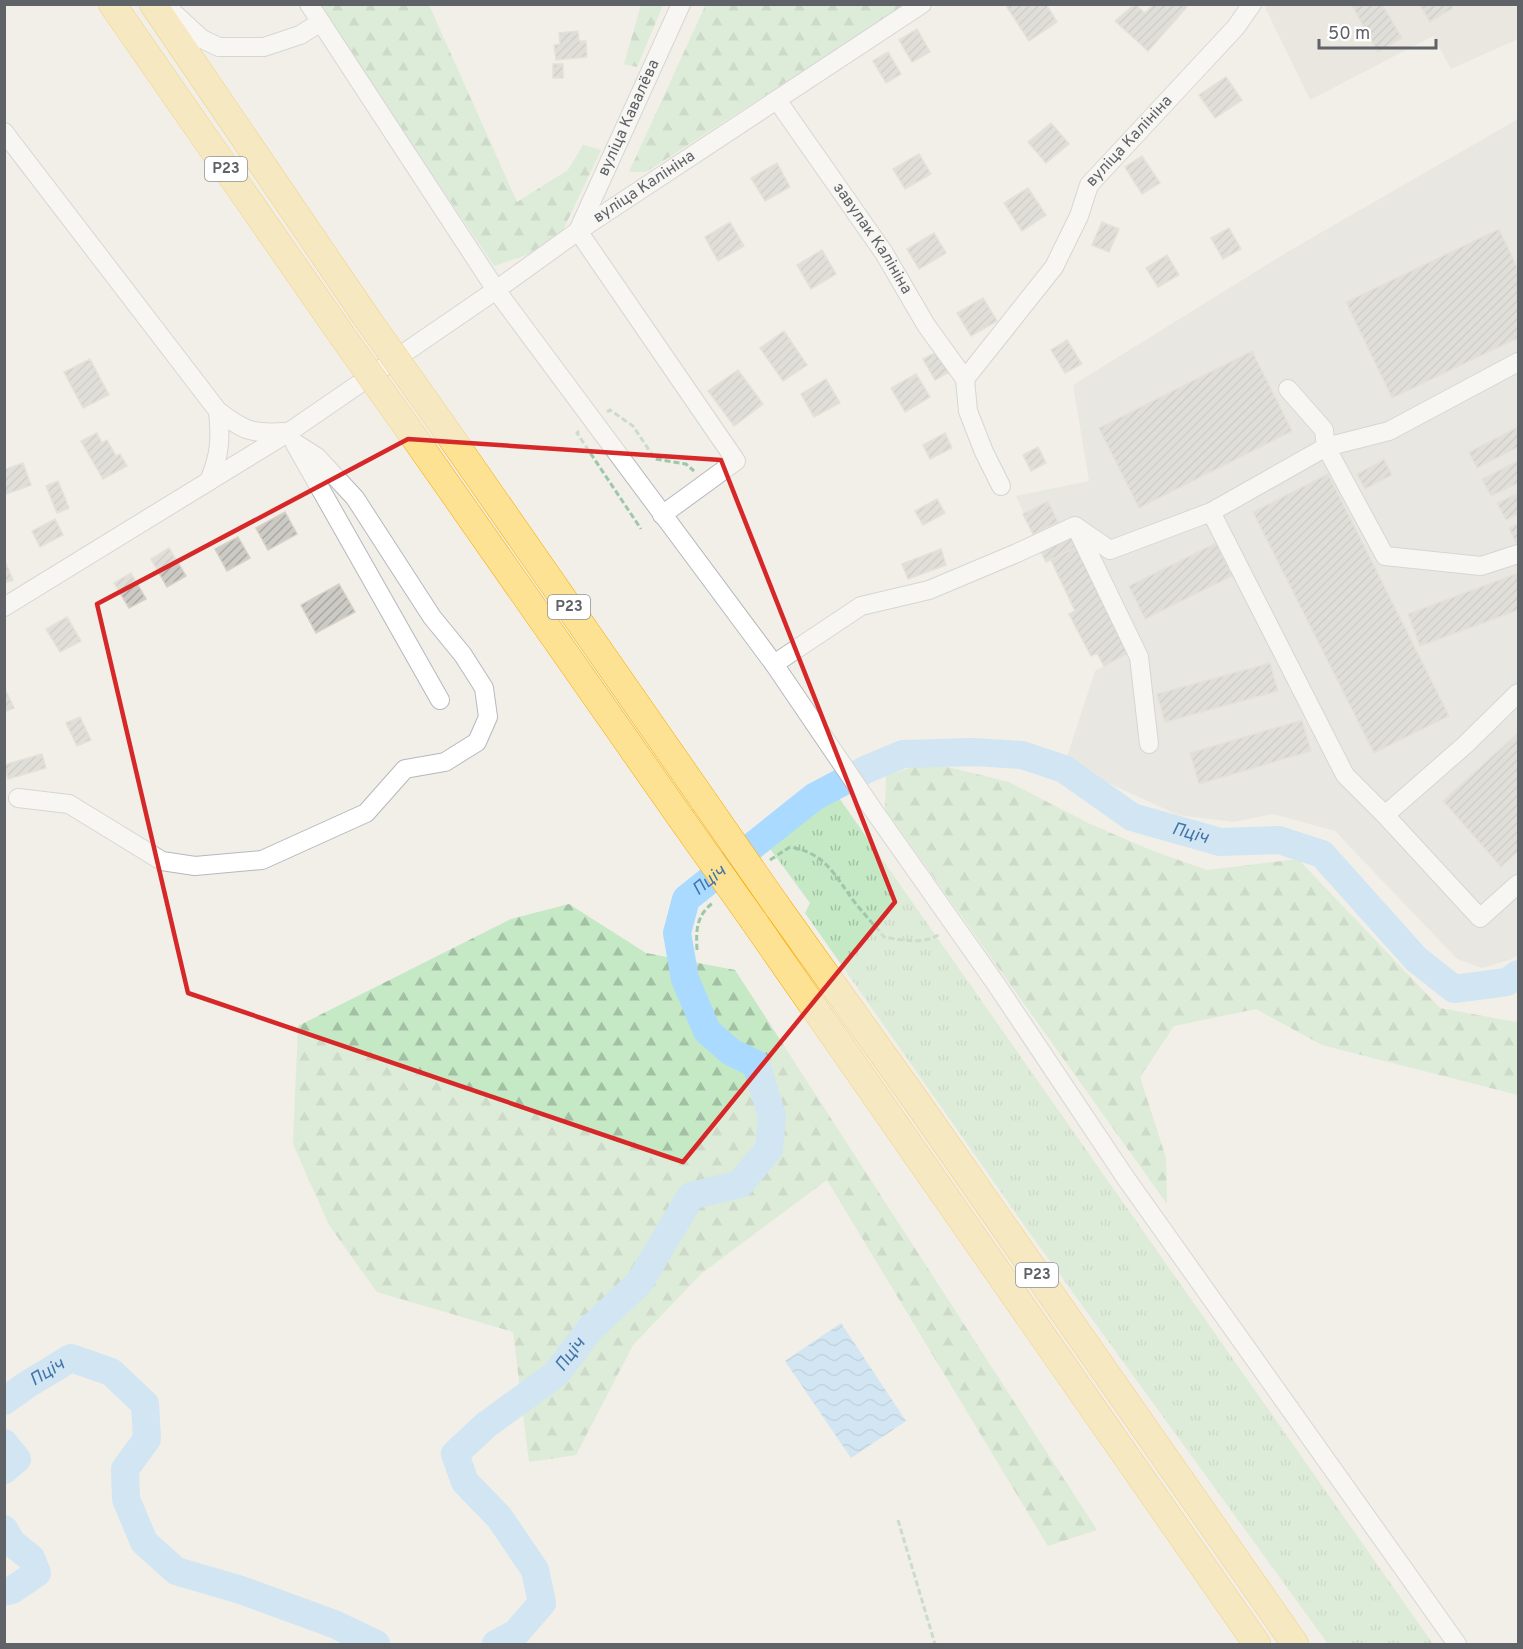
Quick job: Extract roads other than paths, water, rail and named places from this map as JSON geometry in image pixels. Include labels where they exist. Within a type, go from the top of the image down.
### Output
[{"type":"highway","name":"Р23","points":[[112,4],[340,334],[753,920],[1257,1644]]},
{"type":"highway","name":"Р23","points":[[153,4],[366,317],[1295,1644]]},
{"type":"street","points":[[164,4],[202,39],[219,47],[264,47],[300,35],[321,22]]},
{"type":"street","points":[[309,4],[496,290],[774,664],[1125,1177],[1457,1644]]},
{"type":"street","name":"вуліца Кавалёва","points":[[578,231],[681,4]]},
{"type":"street","name":"вуліца Калініна","points":[[4,608],[209,481],[292,438],[578,231],[922,4]]},
{"type":"street","name":"вуліца Калініна","points":[[965,379],[1054,267],[1079,216],[1089,185],[1236,27],[1252,4]]},
{"type":"street","name":"завулак Калініна","points":[[777,100],[884,253],[926,325],[965,379]]},
{"type":"street","points":[[4,132],[218,411],[238,427],[261,434],[292,438],[317,457],[355,498],[432,617],[463,656],[484,688],[489,717],[477,742],[445,762],[405,769],[366,813],[262,860],[195,866],[162,861],[69,804],[18,798]]},
{"type":"street","points":[[578,231],[736,461],[662,515]]},
{"type":"street","points":[[1075,526],[1110,550],[1211,512],[1326,447],[1389,431],[1518,362]]},
{"type":"street","points":[[965,379],[968,411],[984,452],[1001,486]]},
{"type":"street","points":[[1288,389],[1324,430],[1326,447],[1385,556],[1481,566],[1518,554]]},
{"type":"street","points":[[209,481],[216,464],[221,436],[218,411]]},
{"type":"street","points":[[292,438],[440,700]]},
{"type":"street","points":[[1211,512],[1345,775],[1480,918],[1518,884]]},
{"type":"street","points":[[774,664],[861,606],[929,590],[1017,554],[1075,526]]},
{"type":"street","points":[[1075,526],[1139,657],[1149,744]]},
{"type":"street","points":[[1385,815],[1465,745],[1518,693]]},
{"type":"water","points":[[841,1323],[906,1421],[851,1458],[785,1361]]},
{"type":"waterway","name":"Пціч","points":[[496,1644],[516,1633],[542,1603],[535,1570],[499,1517],[465,1482],[455,1454],[486,1425],[556,1374],[589,1330],[639,1283],[691,1196],[740,1184],[769,1149],[772,1116],[756,1064],[731,1052],[707,1031],[685,979],[677,933],[686,899],[814,797],[867,769],[903,754],[973,752],[1022,755],[1064,769],[1132,817],[1220,842],[1279,840],[1322,854],[1416,959],[1454,989],[1507,982],[1518,974]]},
{"type":"waterway","name":"Пціч","points":[[4,1401],[71,1358],[111,1372],[145,1404],[147,1439],[125,1469],[126,1499],[144,1542],[176,1571],[241,1590],[334,1624],[376,1644]]},
{"type":"waterway","name":"Пціч","points":[[4,1443],[17,1459],[4,1470]]},
{"type":"waterway","name":"Пціч","points":[[4,1529],[12,1543],[31,1558],[37,1573],[12,1590],[4,1592]]}]
